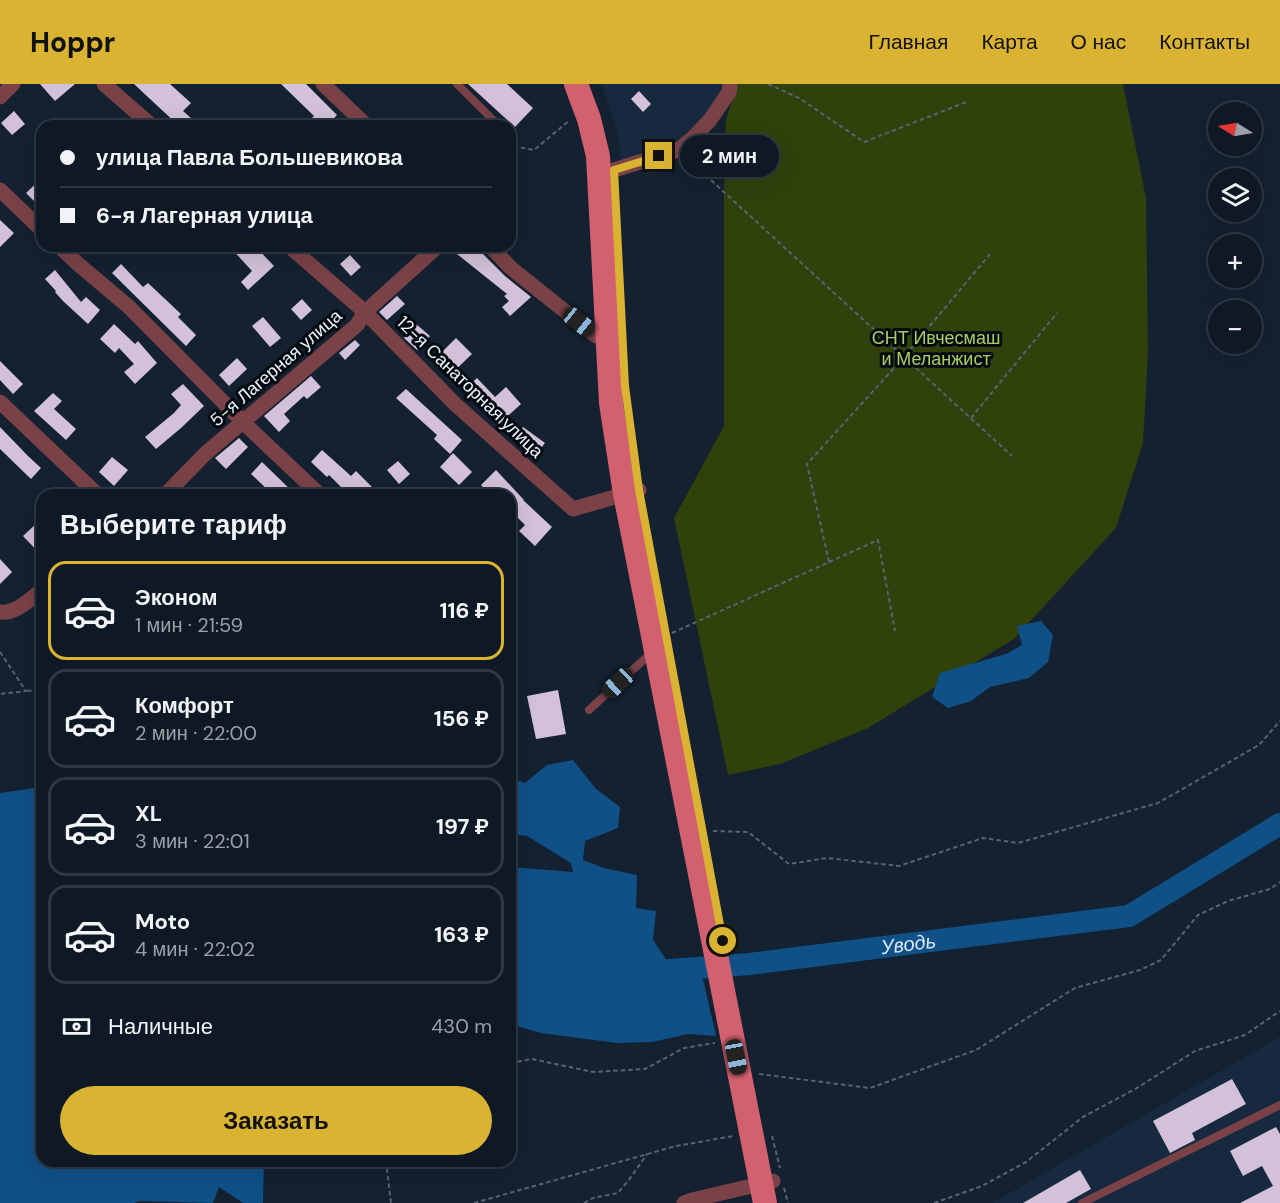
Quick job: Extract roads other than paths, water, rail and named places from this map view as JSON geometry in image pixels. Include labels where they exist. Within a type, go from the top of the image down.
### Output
[{"type":"main road","points":[[576,84],[589,119],[598,156],[611,403],[632,492],[713,920],[730,1037],[769,1193]]},
{"type":"main road","points":[[593,84],[610,142],[614,170],[632,492]]},
{"type":"street","points":[[0,97],[13,84]]},
{"type":"street","points":[[104,84],[145,120]]},
{"type":"street","points":[[323,84],[361,120]]},
{"type":"street","points":[[614,170],[678,150],[694,138],[710,120],[729,92],[730,84]]},
{"type":"street","points":[[0,190],[36,224]]},
{"type":"street","points":[[65,252],[129,307],[242,422],[314,489]]},
{"type":"street","name":"12-я Санаторная улица","points":[[296,252],[364,312],[455,404],[573,509],[632,492]]},
{"type":"street","name":"5-я Лагерная улица","points":[[171,489],[206,453],[357,325],[364,312],[431,252]]},
{"type":"street","points":[[496,252],[511,268],[596,336],[608,335]]},
{"type":"street","points":[[0,402],[92,489]]},
{"type":"street","points":[[0,612],[6,613],[18,608],[36,594]]},
{"type":"street","points":[[684,1203],[692,1200],[769,1193]]},
{"type":"lane","points":[[457,84],[493,120]]},
{"type":"lane","points":[[589,710],[660,643]]},
{"type":"lane","points":[[1082,1203],[1280,1105]]},
{"type":"water","points":[[1041,621],[1053,635],[1048,662],[1029,678],[990,687],[971,701],[948,708],[932,697],[940,673],[1006,654],[1022,645],[1017,626]]},
{"type":"water","points":[[573,760],[596,789],[620,807],[618,828],[585,841],[583,860],[604,868],[637,875],[636,908],[656,911],[653,940],[667,961],[699,962],[716,1036],[688,1034],[652,1042],[617,1043],[541,1033],[516,1026],[516,867],[573,872],[571,863],[527,836],[516,835],[516,780],[525,783],[547,765]]},
{"type":"water","points":[[36,788],[36,1167],[264,1167],[263,1203],[243,1203],[219,1187],[213,1203],[140,1201],[134,1203],[0,1203],[0,793]]},
{"type":"waterway","name":"Уводь","points":[[670,970],[749,964],[1129,916],[1280,824]]},
{"type":"park label","name":"СНТ Ивчесмаш и Меланжист","points":[[936,348]]}]
